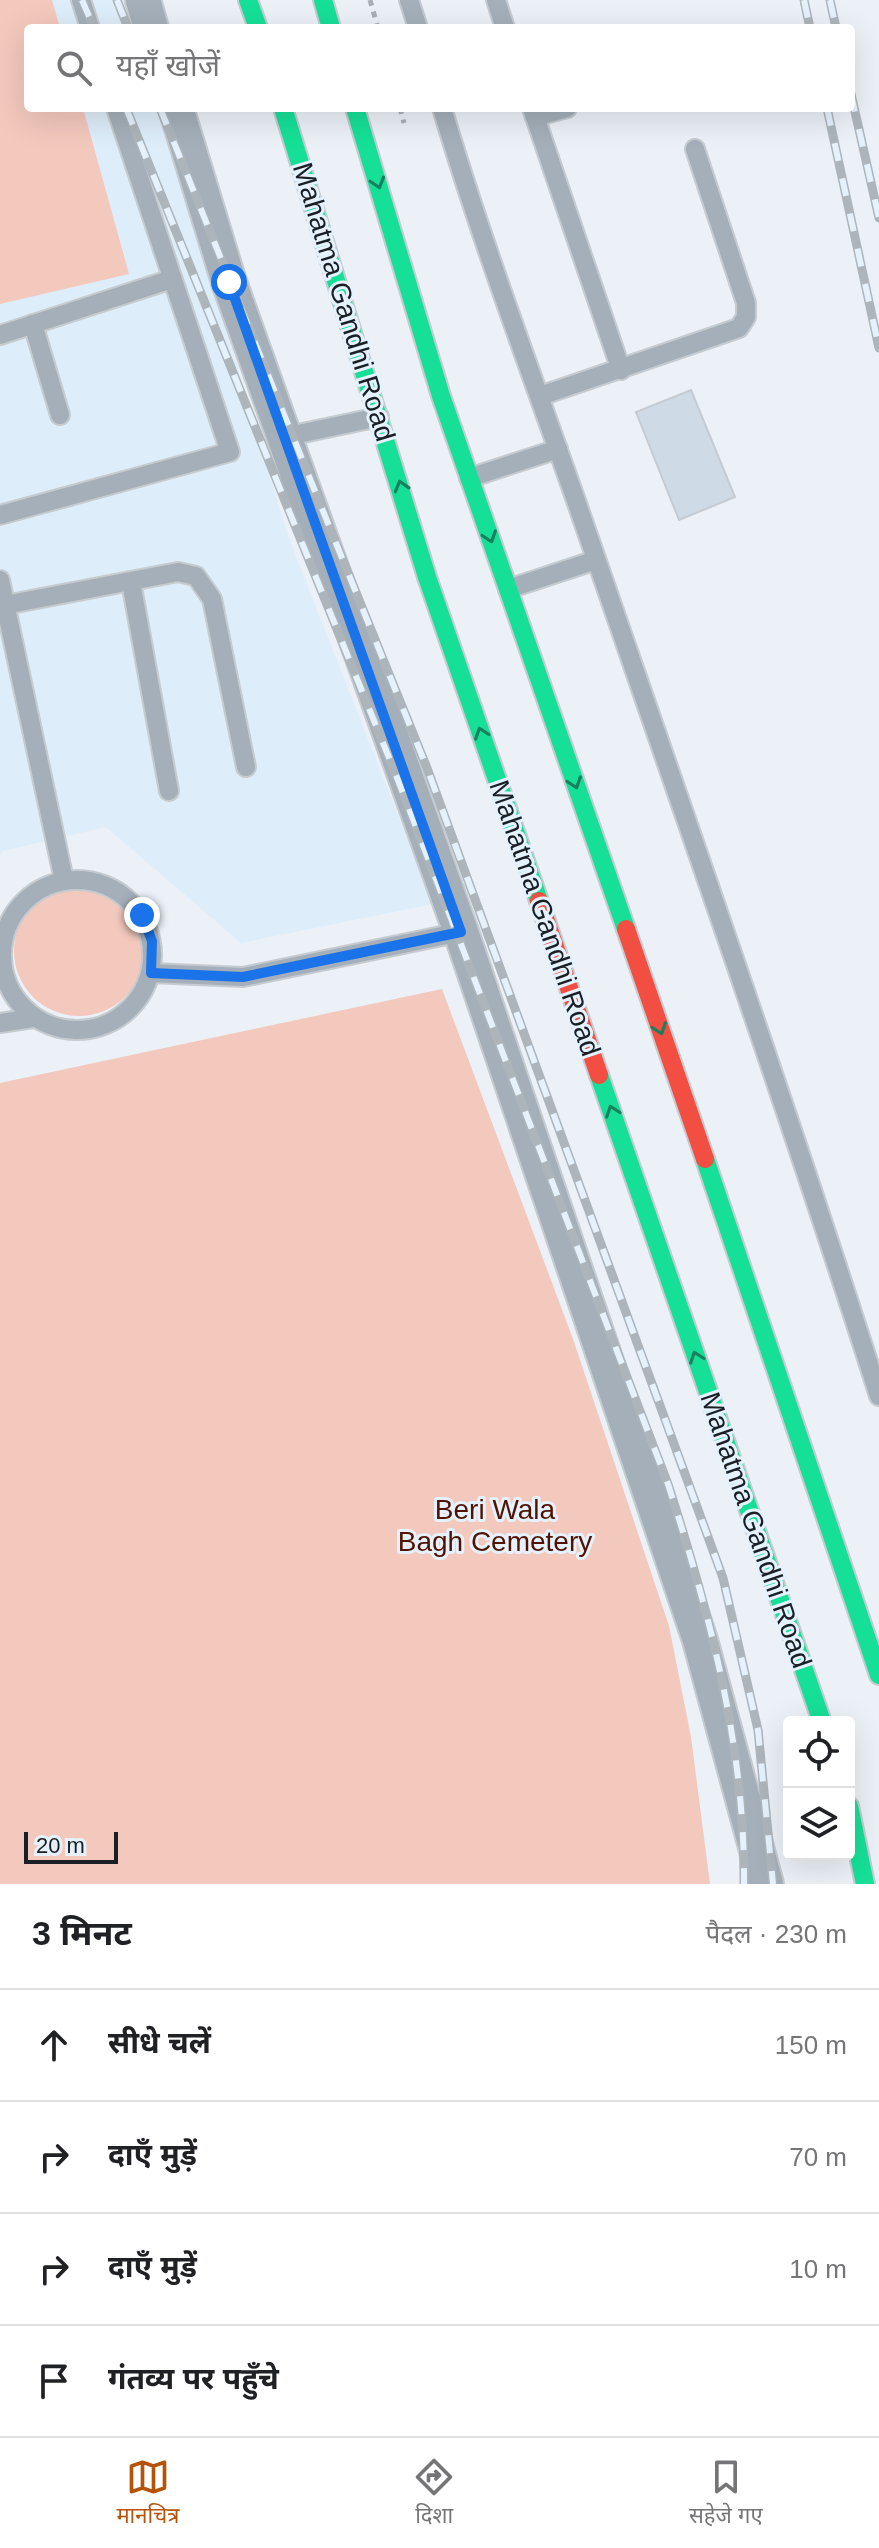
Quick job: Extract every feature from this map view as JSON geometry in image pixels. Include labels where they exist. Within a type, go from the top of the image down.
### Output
[{"type":"main road","points":[[248,0],[257,24]]},
{"type":"main road","points":[[323,0],[330,24]]},
{"type":"main road","name":"Mahatma Gandhi Road","points":[[284,112],[427,577],[820,1716]]},
{"type":"main road","points":[[356,112],[469,478],[789,1401],[879,1675]]},
{"type":"main road","points":[[855,1835],[865,1884]]},
{"type":"street","points":[[143,0],[150,24]]},
{"type":"street","points":[[177,112],[229,282],[461,932],[700,1640],[766,1884]]},
{"type":"lane","points":[[81,0],[89,24]]},
{"type":"lane","points":[[409,0],[417,24]]},
{"type":"lane","points":[[496,0],[504,24]]},
{"type":"lane","points":[[0,515],[230,452],[117,112]]},
{"type":"lane","points":[[443,112],[480,236],[540,396],[824,1224],[879,1396]]},
{"type":"lane","points":[[534,112],[621,370]]},
{"type":"lane","points":[[540,396],[739,328],[746,317],[746,303],[695,149]]},
{"type":"lane","points":[[0,335],[172,279]]},
{"type":"lane","points":[[33,324],[60,415]]},
{"type":"lane","points":[[284,437],[380,416]]},
{"type":"lane","points":[[469,478],[558,449]]},
{"type":"lane","points":[[508,589],[596,560]]},
{"type":"lane","points":[[5,605],[188,572],[204,583],[212,599],[246,767]]},
{"type":"lane","points":[[0,580],[64,880]]},
{"type":"lane","points":[[131,582],[169,791]]},
{"type":"lane","points":[[64,880],[96,881],[121,892],[142,915],[152,941],[151,973],[139,998],[118,1019],[90,1030],[58,1029],[33,1018],[13,997],[2,968],[1,946],[14,911],[36,891],[64,880]]},
{"type":"lane","points":[[151,973],[243,977],[461,932]]},
{"type":"lane","points":[[0,1023],[33,1018]]},
{"type":"path","points":[[370,0],[377,24]]},
{"type":"path","points":[[401,112],[404,123]]},
{"type":"shaded area","points":[[0,0],[128,0],[135,24],[24,24],[24,112],[161,112],[288,536],[433,904],[241,943],[106,827],[3,851],[0,855]]},
{"type":"green space","points":[[0,0],[52,0],[59,24],[24,24],[24,112],[84,112],[129,274],[0,304]]},
{"type":"green space","points":[[79,886],[104,891],[125,905],[139,926],[144,951],[139,976],[125,997],[104,1011],[79,1016],[54,1011],[33,997],[19,976],[14,951],[19,926],[33,905],[54,891]]},
{"type":"green space","name":"Beri Wala Bagh Cemetery","points":[[442,989],[573,1339],[669,1626],[691,1737],[710,1884],[0,1884],[0,1083]]},
{"type":"building","points":[[691,390],[735,497],[679,520],[636,412]]},
{"type":"railway","points":[[82,0],[92,24]]},
{"type":"railway","points":[[117,0],[126,24]]},
{"type":"railway","points":[[804,0],[809,24]]},
{"type":"railway","points":[[830,0],[835,24]]},
{"type":"railway","points":[[128,112],[398,780],[668,1484],[698,1582],[722,1681],[738,1782],[744,1884]]},
{"type":"railway","points":[[162,112],[427,768],[723,1578],[758,1730],[773,1884]]},
{"type":"railway","points":[[828,112],[879,348]]},
{"type":"railway","points":[[855,112],[879,218]]},
{"type":"traffic: fast","points":[[248,0],[257,24]]},
{"type":"traffic: fast","points":[[323,0],[330,24]]},
{"type":"traffic: fast","points":[[284,112],[427,577],[539,901]]},
{"type":"traffic: fast","points":[[356,112],[441,396],[626,929]]},
{"type":"traffic: fast","points":[[599,1075],[820,1716]]},
{"type":"traffic: fast","points":[[705,1159],[879,1675]]},
{"type":"traffic: fast","points":[[855,1835],[865,1884]]},
{"type":"traffic: jam","points":[[539,901],[599,1075]]},
{"type":"traffic: jam","points":[[626,929],[705,1159]]},
{"type":"route","points":[[142,915],[152,941],[151,973],[243,977],[461,932],[229,282]]}]
